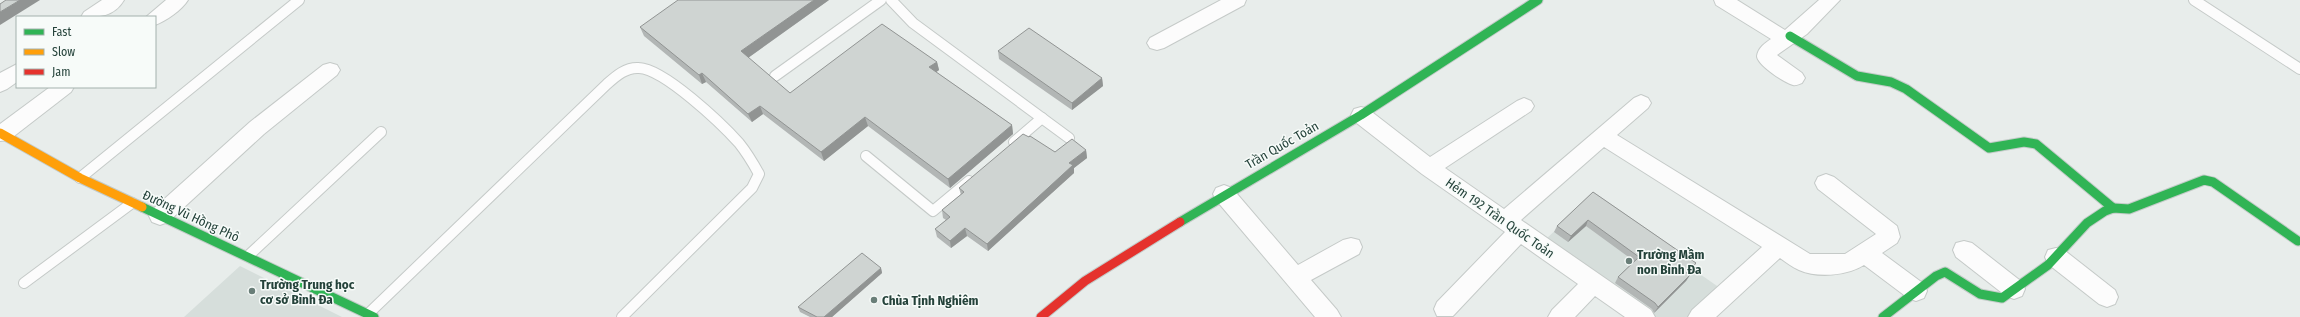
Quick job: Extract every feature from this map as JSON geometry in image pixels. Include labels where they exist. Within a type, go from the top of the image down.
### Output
[{"type":"street","points":[[92,16],[115,0]]},
{"type":"street","points":[[156,17],[179,0]]},
{"type":"street","points":[[1157,43],[1237,0]]},
{"type":"street","name":"Trần Quốc Toản","points":[[1041,317],[1085,281],[1224,194],[1361,115],[1538,0]]},
{"type":"street","points":[[1723,0],[1857,76],[1891,82],[1906,89],[1989,148],[1999,150],[2029,142],[2036,144],[2113,208]]},
{"type":"street","points":[[1796,78],[1768,60],[1767,56],[1769,51],[1831,0]]},
{"type":"street","points":[[160,216],[257,128],[330,70]]},
{"type":"street","points":[[0,84],[16,73]]},
{"type":"street","points":[[1,134],[63,88]]},
{"type":"street","points":[[1445,309],[1512,227],[1602,136],[1641,103]]},
{"type":"street","points":[[1429,168],[1524,106]]},
{"type":"street","name":"Hẻm 192 Trần Quốc Toản","points":[[1361,115],[1429,168],[1643,317]]},
{"type":"street","name":"Đường Vũ Hồng Phô","points":[[1,134],[80,178],[371,315]]},
{"type":"street","points":[[1602,136],[1806,263],[1819,266],[1849,263],[1889,237],[1889,232],[1826,182]]},
{"type":"street","points":[[1883,317],[1936,276],[1945,272],[1994,299],[2002,298],[2048,265],[2087,223],[2113,208],[2129,209],[2204,180],[2213,182],[2298,241]]},
{"type":"street","points":[[1224,194],[1297,277],[1329,317]]},
{"type":"street","points":[[1700,317],[1778,246]]},
{"type":"street","points":[[1297,277],[1352,247]]},
{"type":"street","points":[[1964,250],[2014,289]]},
{"type":"street","points":[[1864,253],[1916,291]]},
{"type":"street","points":[[2056,257],[2107,297]]},
{"type":"street","points":[[1560,317],[1593,283]]},
{"type":"lane","points":[[80,178],[299,0]]},
{"type":"lane","points":[[775,76],[881,0]]},
{"type":"lane","points":[[891,0],[913,23],[1069,138]]},
{"type":"lane","points":[[2194,0],[2300,69]]},
{"type":"lane","points":[[371,315],[607,84],[619,74],[633,67],[646,67],[660,74],[734,135],[751,157],[759,174],[752,188],[622,317]]},
{"type":"lane","points":[[1006,149],[1042,118]]},
{"type":"lane","points":[[248,256],[381,132]]},
{"type":"lane","points":[[866,156],[933,211],[975,175]]},
{"type":"lane","points":[[24,283],[132,203]]},
{"type":"shaded area","name":"Trường Mầm non Bình Đa","points":[[1590,198],[1720,288],[1688,317],[1656,317],[1594,278],[1545,240]]},
{"type":"shaded area","name":"Trường Trung học cơ sở Bình Đa","points":[[240,266],[342,317],[184,317]]},
{"type":"building","points":[[6,0],[20,0],[0,12],[0,4]]},
{"type":"building","points":[[678,0],[814,0],[741,51],[790,93],[882,24],[937,62],[929,67],[1012,125],[948,179],[865,117],[821,152],[760,106],[748,114],[702,73],[699,75],[640,27]]},
{"type":"building","points":[[1029,28],[1102,78],[1072,103],[998,51]]},
{"type":"building","points":[[1023,134],[1029,137],[1030,136],[1055,152],[1072,139],[1086,150],[1069,163],[1073,165],[987,244],[965,228],[950,241],[935,229],[950,217],[942,210],[964,192],[959,188]]},
{"type":"building","points":[[1593,192],[1696,263],[1686,273],[1690,275],[1658,307],[1655,303],[1618,277],[1639,257],[1588,220],[1571,236],[1557,226]]},
{"type":"building","points":[[862,253],[881,268],[824,317],[817,317],[798,307]]},
{"type":"traffic: fast","points":[[1180,222],[1361,115],[1538,0]]},
{"type":"traffic: fast","points":[[1790,36],[1857,76],[1891,82],[1906,89],[1989,148],[2024,142],[2036,144],[2113,208]]},
{"type":"traffic: fast","points":[[1883,317],[1936,276],[1945,272],[1980,294],[2002,298],[2048,265],[2087,223],[2105,211],[2113,208],[2129,209],[2204,180],[2213,182],[2298,241]]},
{"type":"traffic: fast","points":[[142,207],[374,317]]},
{"type":"traffic: slow","points":[[0,133],[80,178],[142,207]]},
{"type":"traffic: jam","points":[[1041,317],[1085,281],[1180,222]]},
{"type":"place","name":"Trường Mầm non Bình Đa","points":[[1629,261]]},
{"type":"place","name":"Trường Trung học cơ sở Bình Đa","points":[[252,291]]},
{"type":"place","name":"Chùa Tịnh Nghiêm","points":[[874,300]]}]
